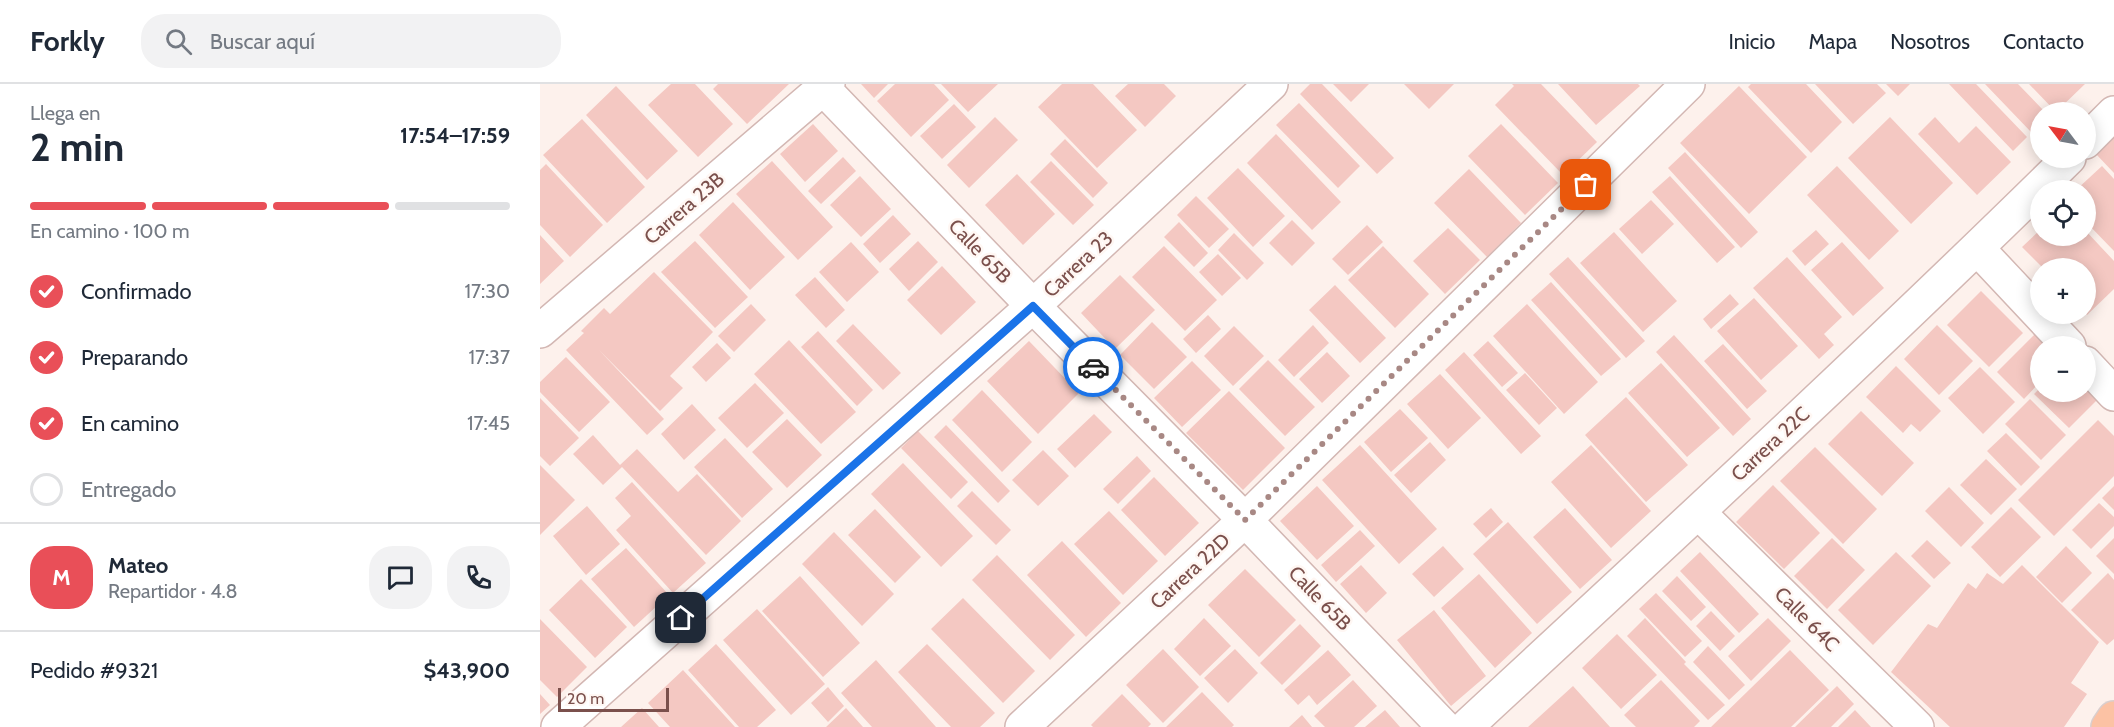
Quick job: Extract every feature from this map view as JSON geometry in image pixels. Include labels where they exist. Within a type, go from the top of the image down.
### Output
[{"type":"main road","points":[[2108,727],[2114,718]]},
{"type":"street","name":"Carrera 23","points":[[558,727],[1033,306],[1271,84]]},
{"type":"street","name":"Carrera 22D","points":[[1022,727],[1245,520],[1689,84]]},
{"type":"street","name":"Calle 65B","points":[[823,85],[1033,306],[1245,520],[1444,727]]},
{"type":"street","name":"Carrera 23B","points":[[540,331],[823,85]]},
{"type":"street","points":[[2096,131],[2114,113]]},
{"type":"street","name":"Carrera 22C","points":[[1466,727],[1698,512],[2059,168]]},
{"type":"street","points":[[1977,248],[2060,336]]},
{"type":"street","points":[[2096,375],[2114,394]]},
{"type":"street","name":"Calle 64C","points":[[1698,512],[1917,727]]},
{"type":"building","points":[[671,84],[695,84],[733,124],[698,157],[648,105]]},
{"type":"building","points":[[718,84],[789,84],[747,124],[713,89]]},
{"type":"building","points":[[861,84],[888,84],[874,98]]},
{"type":"building","points":[[895,84],[934,84],[949,100],[911,137],[877,101]]},
{"type":"building","points":[[941,84],[998,84],[968,112]]},
{"type":"building","points":[[1062,84],[1093,84],[1137,130],[1097,168],[1038,107]]},
{"type":"building","points":[[1128,84],[1164,84],[1176,96],[1145,127],[1115,96]]},
{"type":"building","points":[[1310,84],[1322,84],[1394,158],[1377,174],[1300,94]]},
{"type":"building","points":[[1333,84],[1369,84],[1351,102]]},
{"type":"building","points":[[1404,84],[1454,84],[1429,109]]},
{"type":"building","points":[[1512,84],[1541,84],[1597,142],[1563,175],[1495,105],[1514,86]]},
{"type":"building","points":[[1558,84],[1638,84],[1640,86],[1596,125]]},
{"type":"building","points":[[1751,84],[1806,84],[1842,122],[1811,153],[1748,87]]},
{"type":"building","points":[[1815,84],[1877,84],[1886,93],[1853,124]]},
{"type":"building","points":[[1886,84],[1910,84],[1898,96]]},
{"type":"building","points":[[1949,84],[1976,84],[2027,137],[2013,151]]},
{"type":"building","points":[[1985,84],[2018,84],[2035,102],[2030,102],[2030,131]]},
{"type":"building","points":[[2029,84],[2085,84],[2066,102],[2046,102]]},
{"type":"building","points":[[616,86],[678,151],[647,180],[586,115]]},
{"type":"building","points":[[1739,86],[1807,157],[1749,214],[1680,143]]},
{"type":"building","points":[[1299,103],[1360,166],[1338,188],[1276,125]]},
{"type":"building","points":[[954,104],[976,127],[942,159],[920,136]]},
{"type":"building","points":[[995,117],[1018,140],[969,188],[947,165]]},
{"type":"building","points":[[1890,117],[1953,183],[1911,224],[1848,158]]},
{"type":"building","points":[[1935,117],[1959,143],[1976,126],[2011,162],[1977,195],[1918,134]]},
{"type":"building","points":[[582,119],[645,187],[607,223],[543,155]]},
{"type":"building","points":[[813,124],[838,151],[805,182],[780,154]]},
{"type":"building","points":[[1501,124],[1558,183],[1525,215],[1468,156]]},
{"type":"building","points":[[1276,134],[1341,202],[1312,230],[1247,163]]},
{"type":"building","points":[[2114,135],[2114,173],[2096,154]]},
{"type":"building","points":[[1065,139],[1108,183],[1093,198],[1050,154]]},
{"type":"building","points":[[1685,152],[1758,232],[1741,248],[1668,168]]},
{"type":"building","points":[[843,157],[856,171],[821,204],[808,191]]},
{"type":"building","points":[[772,161],[833,227],[798,260],[736,194]]},
{"type":"building","points":[[1051,161],[1094,205],[1073,225],[1030,182]]},
{"type":"building","points":[[546,164],[603,225],[570,257],[540,225],[540,170]]},
{"type":"building","points":[[1837,166],[1899,231],[1869,260],[1807,195]]},
{"type":"building","points":[[2102,166],[2114,179],[2114,251],[2096,232],[2096,180],[2087,180]]},
{"type":"building","points":[[1238,168],[1285,216],[1253,247],[1207,198]]},
{"type":"building","points":[[1469,169],[1521,223],[1487,257],[1434,203]]},
{"type":"building","points":[[1017,174],[1055,214],[1023,245],[985,205]]},
{"type":"building","points":[[860,176],[891,209],[861,237],[830,205]]},
{"type":"building","points":[[1670,176],[1735,247],[1717,263],[1652,192]]},
{"type":"building","points":[[1196,196],[1229,229],[1209,248],[1177,215]]},
{"type":"building","points":[[1651,200],[1674,224],[1642,254],[1619,229]]},
{"type":"building","points":[[733,202],[785,257],[750,290],[699,235]]},
{"type":"building","points":[[893,215],[911,234],[880,263],[863,244]]},
{"type":"building","points":[[1292,220],[1315,243],[1292,266],[1269,243]]},
{"type":"building","points":[[1179,222],[1208,253],[1194,267],[1164,237]]},
{"type":"building","points":[[1367,225],[1383,242],[1348,275],[1332,259]]},
{"type":"building","points":[[1448,228],[1480,260],[1445,294],[1413,261]]},
{"type":"building","points":[[1816,230],[1829,244],[1805,266],[1792,251]]},
{"type":"building","points":[[1614,232],[1677,301],[1643,332],[1580,263]]},
{"type":"building","points":[[1234,233],[1264,263],[1247,280],[1218,250]]},
{"type":"building","points":[[540,235],[564,261],[540,284]]},
{"type":"building","points":[[2030,239],[2030,246],[2096,246],[2096,242],[2114,261],[2114,289],[2096,306],[2096,258],[2033,258],[2022,247]]},
{"type":"building","points":[[695,241],[748,297],[715,328],[661,272]]},
{"type":"building","points":[[918,241],[938,262],[909,291],[889,269]]},
{"type":"building","points":[[851,242],[879,272],[847,302],[819,272]]},
{"type":"building","points":[[1842,242],[1884,288],[1853,316],[1811,270]]},
{"type":"building","points":[[1164,246],[1217,300],[1185,331],[1132,277]]},
{"type":"building","points":[[1383,246],[1429,294],[1395,328],[1348,280]]},
{"type":"building","points":[[1218,254],[1241,278],[1222,296],[1199,272]]},
{"type":"building","points":[[1568,257],[1645,341],[1626,358],[1549,274]]},
{"type":"building","points":[[1787,257],[1842,317],[1824,334],[1834,345],[1819,359],[1753,288]]},
{"type":"building","points":[[942,266],[976,302],[941,335],[907,300]]},
{"type":"building","points":[[654,272],[713,332],[670,376],[683,388],[660,411],[599,350],[664,419],[647,435],[566,350],[584,333],[581,331],[604,308],[610,314]]},
{"type":"building","points":[[1120,275],[1155,310],[1115,349],[1081,313]]},
{"type":"building","points":[[815,277],[845,310],[826,328],[795,295]]},
{"type":"building","points":[[1551,282],[1621,359],[1601,376],[1531,300]]},
{"type":"building","points":[[1335,285],[1386,338],[1360,363],[1309,310]]},
{"type":"building","points":[[1981,291],[2023,333],[1989,367],[1947,325]]},
{"type":"building","points":[[1730,294],[1739,304],[1711,329],[1703,319]]},
{"type":"building","points":[[1754,298],[1798,346],[1761,380],[1717,331]]},
{"type":"building","points":[[751,304],[766,320],[734,352],[718,336]]},
{"type":"building","points":[[1527,304],[1598,382],[1564,414],[1493,336]]},
{"type":"building","points":[[1208,315],[1221,329],[1196,353],[1183,339]]},
{"type":"building","points":[[1152,322],[1187,357],[1154,389],[1120,355]]},
{"type":"building","points":[[853,324],[901,373],[883,390],[836,341]]},
{"type":"building","points":[[1313,325],[1329,343],[1294,377],[1278,360]]},
{"type":"building","points":[[1937,325],[1973,361],[1939,395],[1904,359]]},
{"type":"building","points":[[1234,326],[1264,356],[1233,386],[1204,356]]},
{"type":"building","points":[[818,331],[873,390],[857,406],[801,347]]},
{"type":"building","points":[[1674,335],[1751,419],[1733,436],[1656,352]]},
{"type":"building","points":[[2030,339],[2030,393],[2024,399],[1997,372]]},
{"type":"building","points":[[789,340],[856,412],[821,444],[754,374]]},
{"type":"building","points":[[1029,341],[1079,393],[1038,434],[987,381]]},
{"type":"building","points":[[1488,341],[1518,373],[1502,387],[1473,355]]},
{"type":"building","points":[[717,343],[731,358],[706,382],[692,367]]},
{"type":"building","points":[[1723,344],[1767,391],[1747,409],[1704,361]]},
{"type":"building","points":[[1327,352],[1350,376],[1322,403],[1299,379]]},
{"type":"building","points":[[1464,352],[1541,436],[1521,454],[1445,370]]},
{"type":"building","points":[[566,357],[610,402],[579,432],[540,392],[540,382]]},
{"type":"building","points":[[1268,360],[1315,407],[1285,436],[1239,389]]},
{"type":"building","points":[[1192,361],[1221,390],[1182,427],[1154,398]]},
{"type":"building","points":[[1661,363],[1720,428],[1687,457],[1628,393]]},
{"type":"building","points":[[1896,366],[1941,411],[1920,432],[1911,424],[1903,433],[1866,397]]},
{"type":"building","points":[[1980,367],[2015,402],[1983,434],[1948,398]]},
{"type":"building","points":[[1525,373],[1557,408],[1539,425],[1506,390]]},
{"type":"building","points":[[1440,374],[1481,418],[1448,449],[1407,404]]},
{"type":"building","points":[[755,383],[784,413],[747,448],[718,418]]},
{"type":"building","points":[[982,390],[1032,442],[1002,472],[952,420]]},
{"type":"building","points":[[1229,391],[1285,448],[1243,490],[1186,433]]},
{"type":"building","points":[[1626,397],[1688,465],[1646,502],[1585,435]]},
{"type":"building","points":[[540,398],[579,438],[550,466],[540,456]]},
{"type":"building","points":[[2030,399],[2030,402],[2033,402],[2066,435],[2041,460],[2005,424]]},
{"type":"building","points":[[2042,402],[2095,402],[2069,428]]},
{"type":"building","points":[[692,404],[716,430],[684,460],[661,434]]},
{"type":"building","points":[[1400,409],[1428,438],[1391,472],[1364,442]]},
{"type":"building","points":[[1861,411],[1914,463],[1882,496],[1828,444]]},
{"type":"building","points":[[1094,414],[1112,432],[1075,468],[1057,449]]},
{"type":"building","points":[[787,419],[822,455],[787,488],[752,452]]},
{"type":"building","points":[[2098,420],[2114,436],[2114,476],[2054,536],[2018,500]]},
{"type":"building","points":[[946,425],[1010,491],[998,503],[934,437]]},
{"type":"building","points":[[918,431],[968,482],[951,499],[901,448]]},
{"type":"building","points":[[2006,433],[2040,467],[2021,486],[1987,451]]},
{"type":"building","points":[[593,435],[620,465],[637,449],[678,492],[697,474],[741,521],[706,555],[622,467],[603,485],[573,454]]},
{"type":"building","points":[[725,438],[773,489],[742,518],[694,467]]},
{"type":"building","points":[[1430,442],[1446,460],[1411,493],[1394,475]]},
{"type":"building","points":[[1360,445],[1437,529],[1399,564],[1322,480]]},
{"type":"building","points":[[1591,445],[1651,511],[1611,548],[1551,482]]},
{"type":"building","points":[[1815,447],[1877,509],[1843,544],[1780,481]]},
{"type":"building","points":[[1043,450],[1069,476],[1038,506],[1012,480]]},
{"type":"building","points":[[1137,456],[1151,471],[1118,504],[1103,489]]},
{"type":"building","points":[[1986,459],[2017,489],[1991,515],[1960,485]]},
{"type":"building","points":[[903,463],[973,536],[941,567],[871,494]]},
{"type":"building","points":[[540,465],[575,500],[540,535]]},
{"type":"building","points":[[1154,477],[1199,523],[1165,556],[1121,510]]},
{"type":"building","points":[[632,482],[706,563],[673,593],[616,530],[631,516],[615,498]]},
{"type":"building","points":[[1773,485],[1820,533],[1784,569],[1736,522]]},
{"type":"building","points":[[1317,486],[1354,526],[1317,560],[1280,521]]},
{"type":"building","points":[[2114,486],[2114,510],[2102,498]]},
{"type":"building","points":[[1949,487],[1984,523],[1961,547],[1925,511]]},
{"type":"building","points":[[972,491],[1011,530],[996,545],[957,506]]},
{"type":"building","points":[[2099,503],[2114,517],[2114,526],[2091,549],[2072,530]]},
{"type":"building","points":[[587,506],[620,544],[586,575],[553,536]]},
{"type":"building","points":[[2011,507],[2041,537],[2000,577],[1971,547]]},
{"type":"building","points":[[1491,508],[1503,522],[1486,538],[1473,524]]},
{"type":"building","points":[[1565,508],[1612,560],[1580,589],[1533,537]]},
{"type":"building","points":[[875,509],[921,557],[895,583],[848,535]]},
{"type":"building","points":[[1109,511],[1158,561],[1123,595],[1074,544]]},
{"type":"building","points":[[1508,522],[1572,592],[1537,624],[1473,554]]},
{"type":"building","points":[[1360,530],[1375,546],[1336,582],[1321,565]]},
{"type":"building","points":[[834,532],[894,594],[862,626],[802,564]]},
{"type":"building","points":[[1832,538],[1865,570],[1827,609],[1794,576]]},
{"type":"building","points":[[2114,538],[2114,574],[2096,556]]},
{"type":"building","points":[[1927,540],[1951,563],[1934,579],[1911,556]]},
{"type":"building","points":[[1062,541],[1121,603],[1086,637],[1027,575]]},
{"type":"building","points":[[1443,546],[1464,569],[1434,597],[1412,574]]},
{"type":"building","points":[[2066,546],[2092,573],[2062,603],[2036,577]]},
{"type":"building","points":[[626,548],[669,595],[634,627],[591,579]]},
{"type":"building","points":[[1700,552],[1759,614],[1739,633],[1680,571]]},
{"type":"building","points":[[1896,552],[1931,586],[1873,645],[1838,610]]},
{"type":"building","points":[[997,555],[1075,635],[1050,660],[972,580]]},
{"type":"building","points":[[1361,565],[1387,593],[1366,613],[1340,584]]},
{"type":"building","points":[[2022,565],[2099,642],[2071,683],[2087,694],[2064,727],[1950,727],[1891,672],[1928,624],[1937,628],[1968,583],[1976,589],[1987,573],[2003,584]]},
{"type":"building","points":[[1245,569],[1296,620],[1259,657],[1208,605]]},
{"type":"building","points":[[2108,573],[2114,580],[2114,639],[2107,645],[2071,610]]},
{"type":"building","points":[[1479,574],[1532,633],[1495,668],[1441,608]]},
{"type":"building","points":[[800,576],[860,643],[823,677],[762,611]]},
{"type":"building","points":[[1677,576],[1706,607],[1691,621],[1662,591]]},
{"type":"building","points":[[581,579],[627,627],[595,658],[549,610]]},
{"type":"building","points":[[1656,593],[1702,641],[1685,657],[1639,609]]},
{"type":"building","points":[[963,598],[1035,671],[1003,703],[931,629]]},
{"type":"building","points":[[757,609],[825,684],[791,715],[723,640]]},
{"type":"building","points":[[1434,610],[1486,676],[1451,706],[1397,640]]},
{"type":"building","points":[[1711,611],[1735,636],[1720,651],[1696,626]]},
{"type":"building","points":[[1204,618],[1231,646],[1200,676],[1174,649]]},
{"type":"building","points":[[1645,618],[1686,662],[1684,664],[1725,705],[1708,720],[1627,636]]},
{"type":"building","points":[[1768,618],[1791,641],[1751,681],[1728,656]]},
{"type":"building","points":[[540,619],[587,667],[557,697],[540,680]]},
{"type":"building","points":[[1300,624],[1321,646],[1282,685],[1260,663]]},
{"type":"building","points":[[1617,634],[1657,675],[1621,709],[1582,668]]},
{"type":"building","points":[[716,644],[776,710],[757,727],[739,727],[688,670]]},
{"type":"building","points":[[927,644],[995,713],[980,727],[951,727],[898,672]]},
{"type":"building","points":[[1708,646],[1745,685],[1729,700],[1693,662]]},
{"type":"building","points":[[1163,649],[1199,687],[1163,723],[1126,685]]},
{"type":"building","points":[[1235,649],[1258,673],[1228,703],[1204,678]]},
{"type":"building","points":[[1328,650],[1351,675],[1317,705],[1309,695],[1298,705],[1284,690]]},
{"type":"building","points":[[1790,650],[1829,690],[1791,727],[1711,727]]},
{"type":"building","points":[[876,660],[936,727],[872,727],[841,693]]},
{"type":"building","points":[[683,670],[735,727],[670,727],[648,703]]},
{"type":"building","points":[[1353,680],[1377,706],[1354,727],[1325,727],[1314,716]]},
{"type":"building","points":[[1661,680],[1700,721],[1694,727],[1636,727],[1624,715]]},
{"type":"building","points":[[1573,686],[1610,727],[1528,727]]},
{"type":"building","points":[[1837,686],[1854,704],[1831,727],[1795,727]]},
{"type":"building","points":[[828,687],[844,706],[828,722],[811,703]]},
{"type":"building","points":[[1202,692],[1234,725],[1232,727],[1166,727]]},
{"type":"building","points":[[540,694],[550,705],[540,714]]},
{"type":"building","points":[[1122,694],[1151,724],[1148,727],[1093,727],[1091,725]]},
{"type":"building","points":[[642,708],[659,727],[621,727]]},
{"type":"building","points":[[846,708],[863,727],[826,727]]},
{"type":"building","points":[[1385,710],[1400,727],[1365,727]]},
{"type":"building","points":[[1855,710],[1871,727],[1838,727]]},
{"type":"building","points":[[1302,715],[1312,727],[1289,727]]},
{"type":"way so far","points":[[1093,367],[1245,520],[1586,185]]},
{"type":"route","points":[[681,618],[1033,306],[1093,367]]}]
